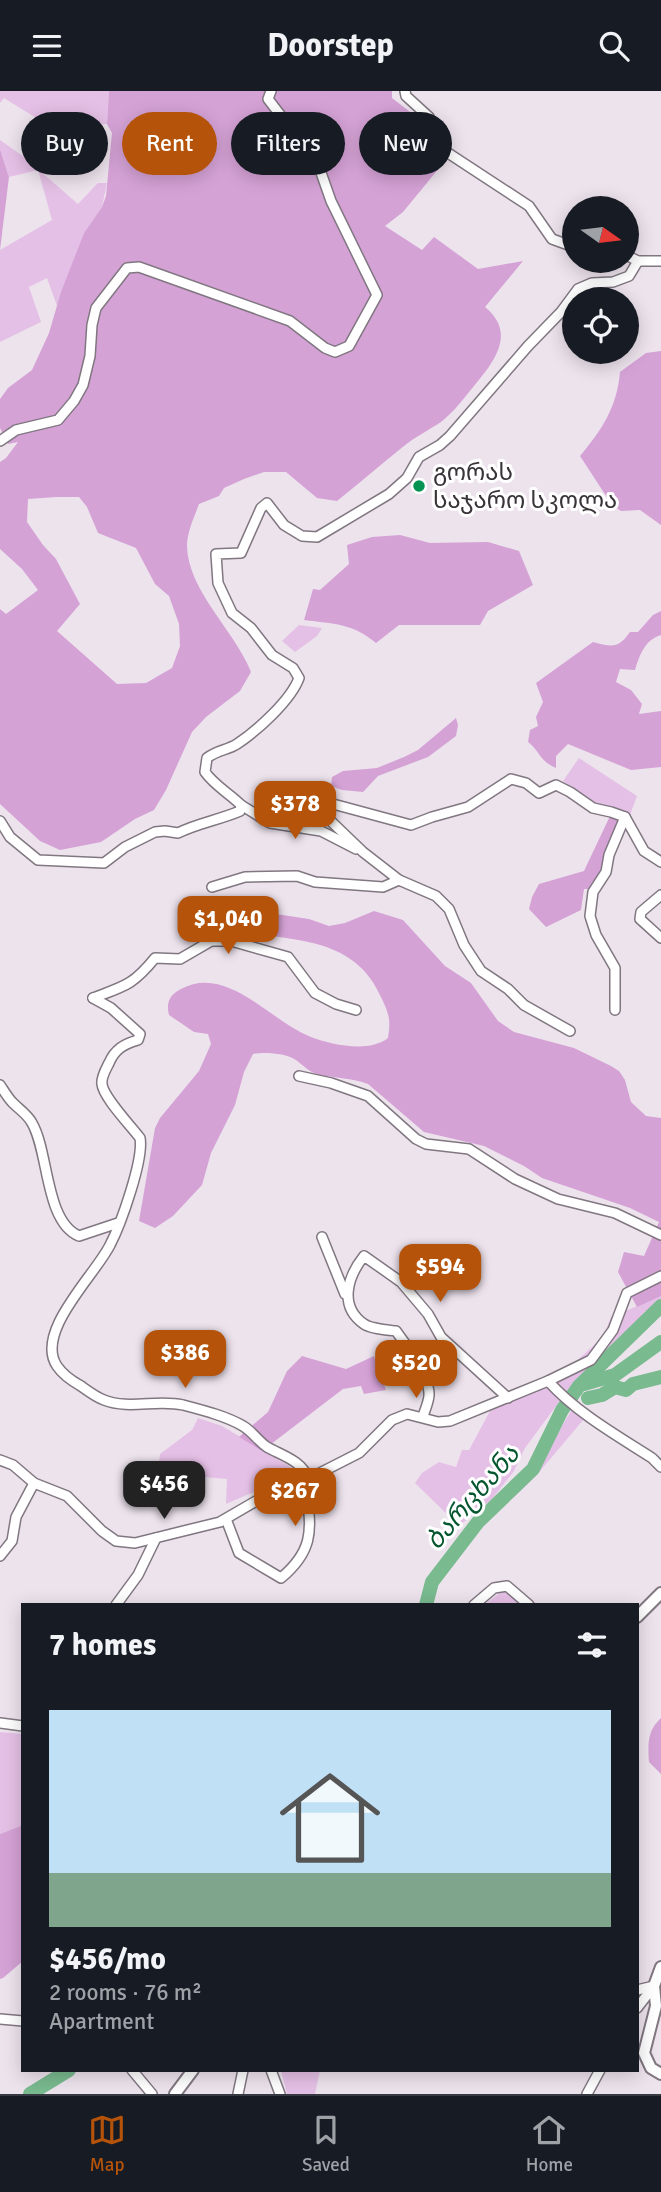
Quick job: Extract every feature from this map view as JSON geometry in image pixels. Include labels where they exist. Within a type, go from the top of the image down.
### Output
[{"type":"street","points":[[0,441],[16,430],[58,420],[74,401],[83,385],[88,366],[96,308],[127,268],[139,267],[290,321],[325,348],[335,352],[349,346],[377,295],[331,201],[318,164],[268,99],[271,91]]},
{"type":"street","points":[[405,91],[406,96],[429,117],[445,151],[529,206],[552,239],[562,243]]},
{"type":"street","points":[[639,261],[661,261]]},
{"type":"street","points":[[363,852],[321,831],[270,823],[214,784],[205,772],[207,758],[217,750],[235,745],[257,727],[294,691],[299,678],[293,668],[272,655],[251,628],[232,613],[218,583],[216,554],[241,553],[261,508],[267,503],[284,525],[302,536],[317,537],[390,495],[407,478],[419,457],[450,436],[561,312],[578,289],[592,283],[613,282],[631,273]]},
{"type":"street","points":[[570,1031],[524,1005],[508,989],[481,971],[464,945],[449,909],[436,896],[399,880],[363,852],[313,804],[311,794],[333,804],[411,825],[468,807],[511,779],[526,783],[539,793],[556,785],[593,809],[611,811],[625,817],[644,851],[661,862]]},
{"type":"street","points":[[0,821],[10,837],[38,860],[104,863],[125,847],[155,832],[178,833],[195,824],[232,814],[240,810],[241,805]]},
{"type":"street","points":[[615,1010],[615,968],[596,935],[590,916],[593,893],[606,872],[609,855],[625,817]]},
{"type":"street","points":[[212,887],[245,877],[297,876],[315,882],[383,887],[399,880]]},
{"type":"street","points":[[661,895],[641,912],[640,919],[661,938]]},
{"type":"street","points":[[226,1519],[239,1553],[281,1579],[298,1564],[311,1526],[307,1474],[294,1461],[258,1440],[242,1425],[167,1402],[129,1405],[104,1400],[69,1379],[57,1366],[51,1352],[61,1318],[110,1245],[133,1182],[142,1146],[140,1138],[105,1093],[102,1084],[103,1075],[114,1052],[138,1040],[140,1034],[111,1007],[93,998],[122,988],[139,978],[155,958],[180,959],[211,941],[232,941],[288,957],[315,993],[336,1005],[356,1010]]},
{"type":"street","points":[[299,1076],[331,1083],[368,1096],[416,1139],[426,1144],[469,1149],[514,1179],[558,1199],[615,1213],[661,1235]]},
{"type":"street","points":[[0,1085],[11,1101],[32,1121],[42,1150],[52,1201],[71,1233],[79,1236],[118,1223]]},
{"type":"street","points":[[322,1237],[352,1312],[365,1325],[396,1331],[405,1342],[425,1380],[429,1395],[423,1416]]},
{"type":"street","points":[[346,1295],[364,1256],[401,1282],[428,1314],[441,1337],[508,1398]]},
{"type":"street","points":[[0,1460],[13,1465],[34,1483],[67,1496],[116,1541],[135,1543],[220,1522],[264,1497],[359,1453],[392,1420],[407,1414],[438,1422],[450,1421],[592,1360],[612,1330],[626,1293],[661,1276]]},
{"type":"street","points":[[548,1381],[577,1408],[661,1467]]},
{"type":"street","points":[[0,1556],[12,1541],[16,1517],[34,1483]]},
{"type":"street","points":[[117,1603],[138,1575],[156,1538]]},
{"type":"street","points":[[476,1603],[494,1588],[507,1586],[527,1603]]},
{"type":"street","points":[[639,1615],[661,1593]]},
{"type":"street","points":[[0,1723],[21,1726]]},
{"type":"street","points":[[639,2005],[654,1986],[661,1967]]},
{"type":"street","points":[[639,1990],[654,1986]]},
{"type":"street","points":[[654,1986],[656,2006],[644,2053],[651,2068],[661,2074]]},
{"type":"street","points":[[0,2019],[21,2021]]},
{"type":"street","points":[[134,2072],[152,2094]]},
{"type":"street","points":[[175,2094],[192,2072]]},
{"type":"street","points":[[238,2094],[243,2072]]},
{"type":"street","points":[[272,2072],[280,2094]]},
{"type":"street","points":[[587,2094],[599,2072]]},
{"type":"shaded area","points":[[0,91],[109,91],[108,112],[27,112],[4,98],[0,103]]},
{"type":"shaded area","points":[[109,91],[392,91],[392,98],[410,112],[359,112],[359,175],[433,175],[403,212],[385,226],[422,250],[434,237],[478,269],[523,261],[485,307],[495,317],[501,337],[495,357],[482,377],[446,418],[408,443],[337,501],[317,498],[286,472],[264,472],[224,488],[219,496],[199,504],[187,541],[189,563],[203,595],[251,672],[240,691],[206,717],[192,732],[154,810],[135,819],[101,842],[60,850],[40,841],[0,804],[0,609],[6,614],[38,590],[22,569],[0,549],[0,462],[18,442],[8,444],[0,428],[0,399],[8,388],[32,370],[49,333],[61,292],[84,233],[102,207],[106,196],[112,133],[108,126]],"holes":[[[79,497],[87,507],[98,533],[136,548],[155,584],[169,596],[179,624],[180,646],[172,668],[146,683],[117,684],[57,631],[80,604],[56,559],[27,522],[28,499]]]},
{"type":"shaded area","points":[[0,140],[21,155],[21,174],[9,177],[0,149]]},
{"type":"shaded area","points":[[0,149],[9,177],[0,250]]},
{"type":"shaded area","points":[[39,175],[45,175],[78,204],[98,183],[107,183],[102,207],[84,233],[57,306],[47,278],[29,287],[41,322],[0,342],[0,250],[52,220]]},
{"type":"shaded area","points":[[661,351],[661,525],[640,510],[621,511],[612,505],[580,456],[595,437],[612,407],[620,372],[631,364],[639,364],[639,358],[646,353]]},
{"type":"shaded area","points":[[400,535],[430,543],[488,542],[519,551],[533,585],[488,611],[480,625],[399,625],[376,643],[351,628],[304,620],[313,589],[320,590],[349,564],[347,545],[372,537]]},
{"type":"shaded area","points":[[661,611],[661,635],[647,644],[635,670],[620,669],[616,682],[631,690],[642,704],[639,714],[661,711],[661,767],[631,770],[568,744],[556,756],[556,768],[546,762],[528,742],[530,730],[538,726],[536,717],[543,702],[536,683],[593,642],[610,646],[618,644],[630,632],[638,632],[653,615]]},
{"type":"shaded area","points":[[299,625],[322,628],[317,636],[295,652],[282,641]]},
{"type":"shaded area","points":[[456,718],[456,736],[428,757],[378,776],[363,792],[331,786],[332,777],[343,771],[377,768],[418,750]]},
{"type":"shaded area","points":[[579,758],[637,796],[630,815],[594,803],[563,781]]},
{"type":"shaded area","points":[[610,816],[620,818],[597,881],[592,889],[584,889],[581,910],[546,927],[529,909],[539,884],[584,871]]},
{"type":"shaded area","points":[[225,909],[309,919],[329,926],[345,923],[374,911],[403,920],[445,966],[471,983],[498,1021],[514,1032],[574,1048],[619,1071],[625,1080],[631,1102],[646,1116],[661,1118],[661,1296],[637,1307],[618,1272],[624,1252],[644,1256],[659,1222],[630,1208],[542,1178],[484,1146],[424,1132],[368,1084],[319,1075],[309,1071],[296,1060],[275,1054],[253,1054],[244,1072],[235,1105],[211,1153],[202,1185],[173,1216],[155,1228],[139,1221],[155,1128],[160,1118],[199,1071],[211,1044],[208,1034],[194,1032],[169,1015],[169,1000],[177,991],[198,983],[232,989],[296,1029],[329,1043],[361,1046],[380,1043],[388,1038],[389,1021],[386,1008],[370,977],[356,963],[321,945],[239,931],[229,926],[215,911]]},
{"type":"shaded area","points":[[661,1296],[661,1302],[644,1312],[631,1331],[573,1383],[525,1448],[514,1471],[492,1499],[459,1526],[415,1483],[422,1473],[439,1462],[456,1467],[462,1450],[469,1450],[490,1411],[574,1374],[573,1364],[603,1337],[611,1317]]},
{"type":"shaded area","points":[[302,1356],[346,1369],[374,1356],[386,1390],[364,1394],[361,1386],[343,1389],[262,1451],[239,1437],[268,1412],[287,1371]]},
{"type":"shaded area","points":[[572,1409],[584,1419],[535,1477],[511,1500],[537,1469]]},
{"type":"shaded area","points":[[198,1418],[222,1426],[292,1468],[293,1475],[226,1504],[227,1479],[158,1473],[160,1454],[192,1430]]},
{"type":"shaded area","points":[[505,1589],[522,1603],[487,1603]]},
{"type":"shaded area","points":[[661,1718],[661,1774],[649,1762],[648,1749],[651,1733]]},
{"type":"shaded area","points":[[0,1732],[21,1734],[21,1826],[0,1834]]},
{"type":"shaded area","points":[[21,1826],[21,1963],[0,1979],[0,1834]]},
{"type":"shaded area","points":[[282,2072],[320,2072],[315,2094],[287,2094]]},
{"type":"waterway","name":"ბარცხანა","points":[[427,1603],[432,1582],[478,1522],[533,1469],[562,1410],[579,1386],[661,1306]]},
{"type":"waterway","name":"ბარცხანა","points":[[584,1384],[615,1375],[661,1342]]},
{"type":"waterway","name":"ბარცხანა","points":[[588,1398],[602,1395],[615,1387],[626,1390],[633,1384],[661,1377]]},
{"type":"waterway","name":"ბარცხანა","points":[[30,2094],[66,2072]]},
{"type":"place","name":"გორას საჯარო სკოლა","points":[[419,486]]}]
